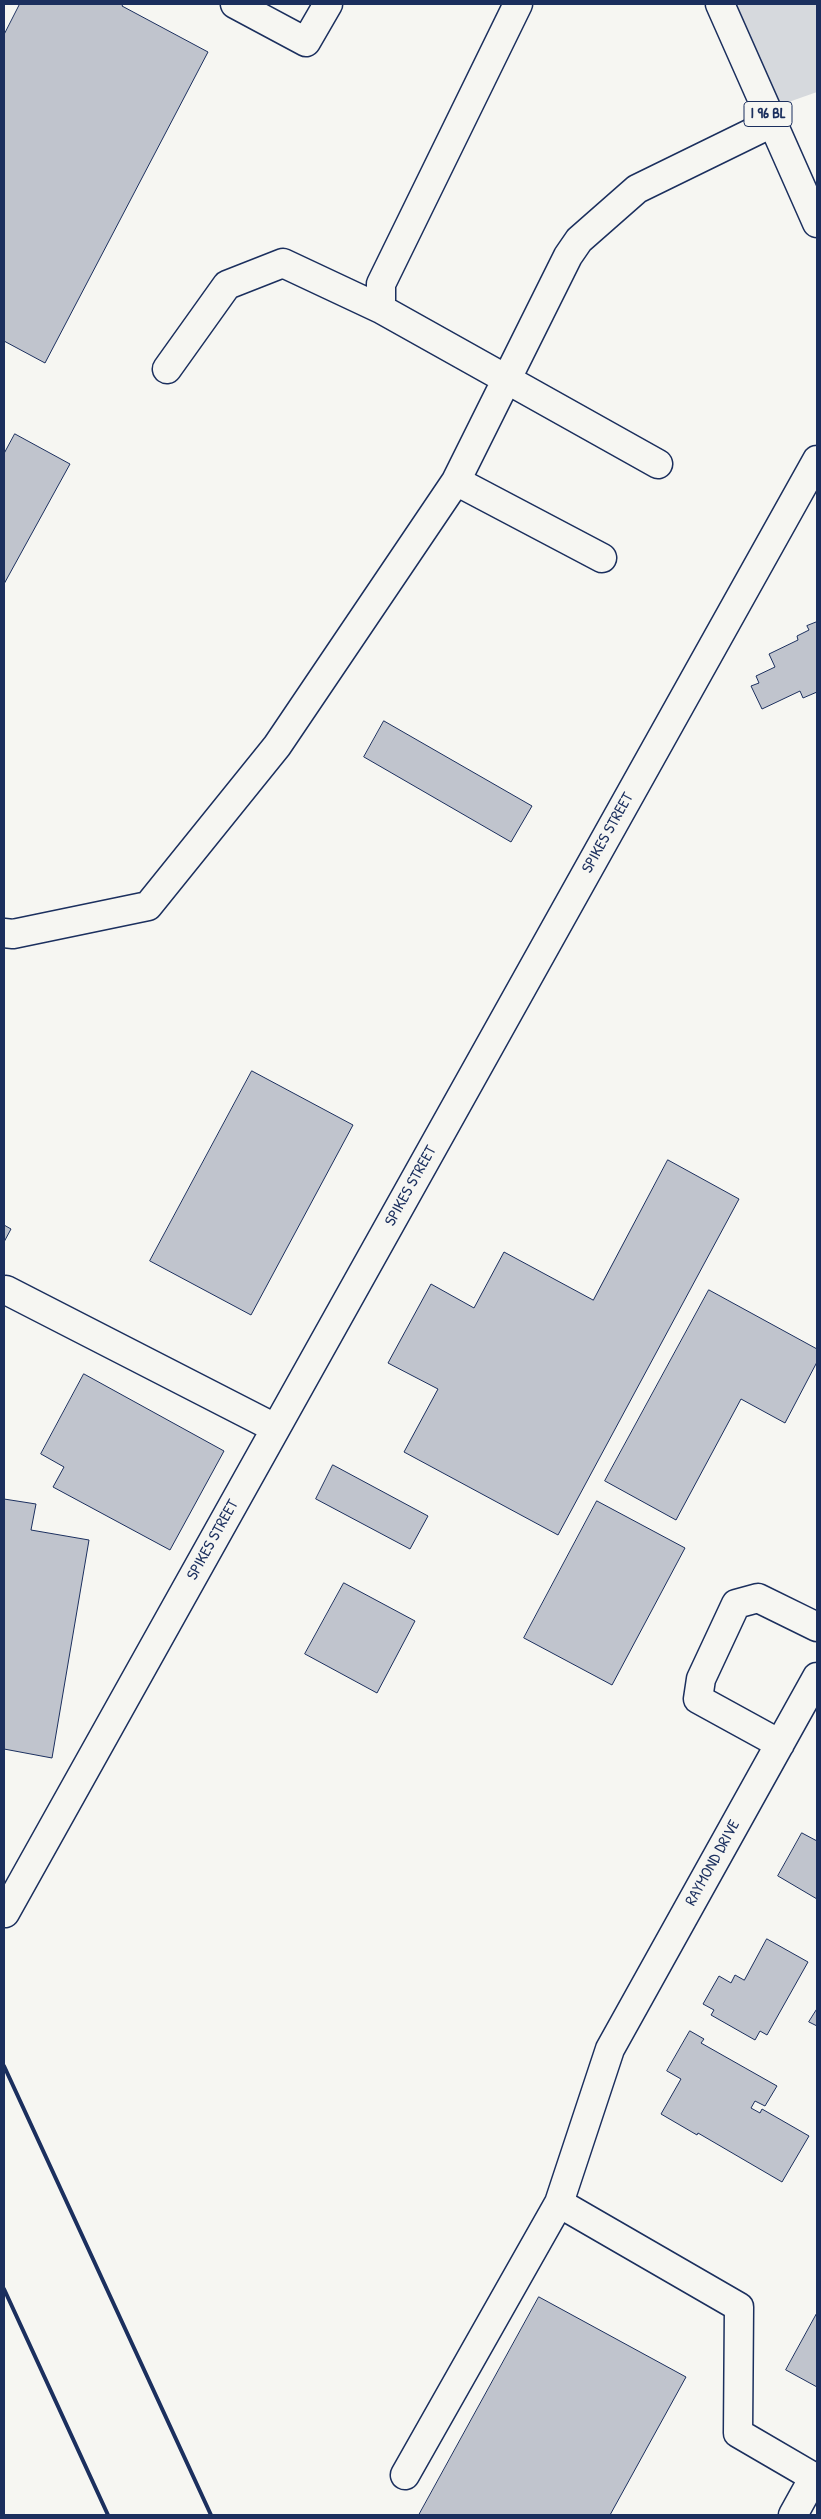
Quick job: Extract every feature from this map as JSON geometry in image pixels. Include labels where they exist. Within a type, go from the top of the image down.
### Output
[{"type":"street","points":[[235,4],[306,42],[328,4]]},
{"type":"street","points":[[381,309],[381,284],[518,4]]},
{"type":"street","name":"I 96 BL","points":[[720,4],[817,223]]},
{"type":"street","points":[[4,933],[13,934],[148,906],[277,746],[456,481],[568,256],[579,240],[637,188],[772,123]]},
{"type":"street","points":[[167,369],[227,285],[283,263],[381,309],[658,464]]},
{"type":"street","name":"SPIKES STREET","points":[[5,1913],[817,460]]},
{"type":"street","points":[[456,481],[602,558]]},
{"type":"street","points":[[6,1290],[275,1428]]},
{"type":"street","points":[[780,1744],[698,1699],[701,1679],[736,1604],[758,1598],[817,1627]]},
{"type":"street","name":"RAYMOND DRIVE","points":[[405,2475],[559,2204],[610,2049],[817,1677]]},
{"type":"street","points":[[559,2204],[738,2306],[738,2433],[816,2478],[793,2515]]},
{"type":"shaded area","points":[[720,4],[817,4],[817,92],[766,110]]},
{"type":"building","points":[[20,4],[123,4],[122,6],[208,52],[45,363],[4,341],[4,35]]},
{"type":"building","points":[[15,434],[70,464],[4,584],[4,454]]},
{"type":"building","points":[[817,622],[817,692],[803,698],[800,691],[762,709],[751,686],[759,683],[756,676],[775,667],[769,654],[798,640],[797,636],[809,630],[807,626]]},
{"type":"building","points":[[384,721],[532,806],[511,842],[364,757]]},
{"type":"building","points":[[252,1071],[353,1125],[251,1315],[150,1261]]},
{"type":"building","points":[[668,1160],[739,1199],[558,1535],[404,1452],[438,1389],[388,1363],[431,1284],[474,1308],[504,1252],[593,1300]]},
{"type":"building","points":[[4,1225],[11,1229],[4,1242]]},
{"type":"building","points":[[709,1290],[817,1349],[817,1362],[785,1423],[741,1399],[676,1520],[605,1481]]},
{"type":"building","points":[[84,1374],[224,1451],[170,1550],[53,1487],[64,1467],[41,1454]]},
{"type":"building","points":[[333,1465],[428,1516],[410,1549],[316,1499]]},
{"type":"building","points":[[4,1499],[36,1504],[31,1530],[89,1540],[52,1758],[4,1749]]},
{"type":"building","points":[[597,1501],[685,1548],[612,1685],[524,1638]]},
{"type":"building","points":[[344,1583],[415,1621],[377,1693],[305,1654]]},
{"type":"building","points":[[802,1833],[817,1841],[817,1899],[778,1876]]},
{"type":"building","points":[[767,1939],[808,1962],[767,2035],[760,2031],[755,2040],[711,2015],[714,2010],[703,2004],[719,1976],[731,1983],[735,1975],[744,1980]]},
{"type":"building","points":[[817,2009],[817,2026],[809,2022]]},
{"type":"building","points":[[690,2031],[704,2039],[701,2043],[777,2086],[765,2106],[755,2101],[751,2108],[760,2113],[762,2109],[809,2136],[782,2182],[698,2133],[697,2135],[661,2114],[681,2079],[667,2071]]},
{"type":"building","points":[[539,2297],[686,2377],[610,2515],[419,2515]]},
{"type":"building","points":[[817,2313],[817,2387],[786,2370]]},
{"type":"railway","points":[[4,2066],[211,2515]]},
{"type":"railway","points":[[4,2289],[108,2515]]}]
